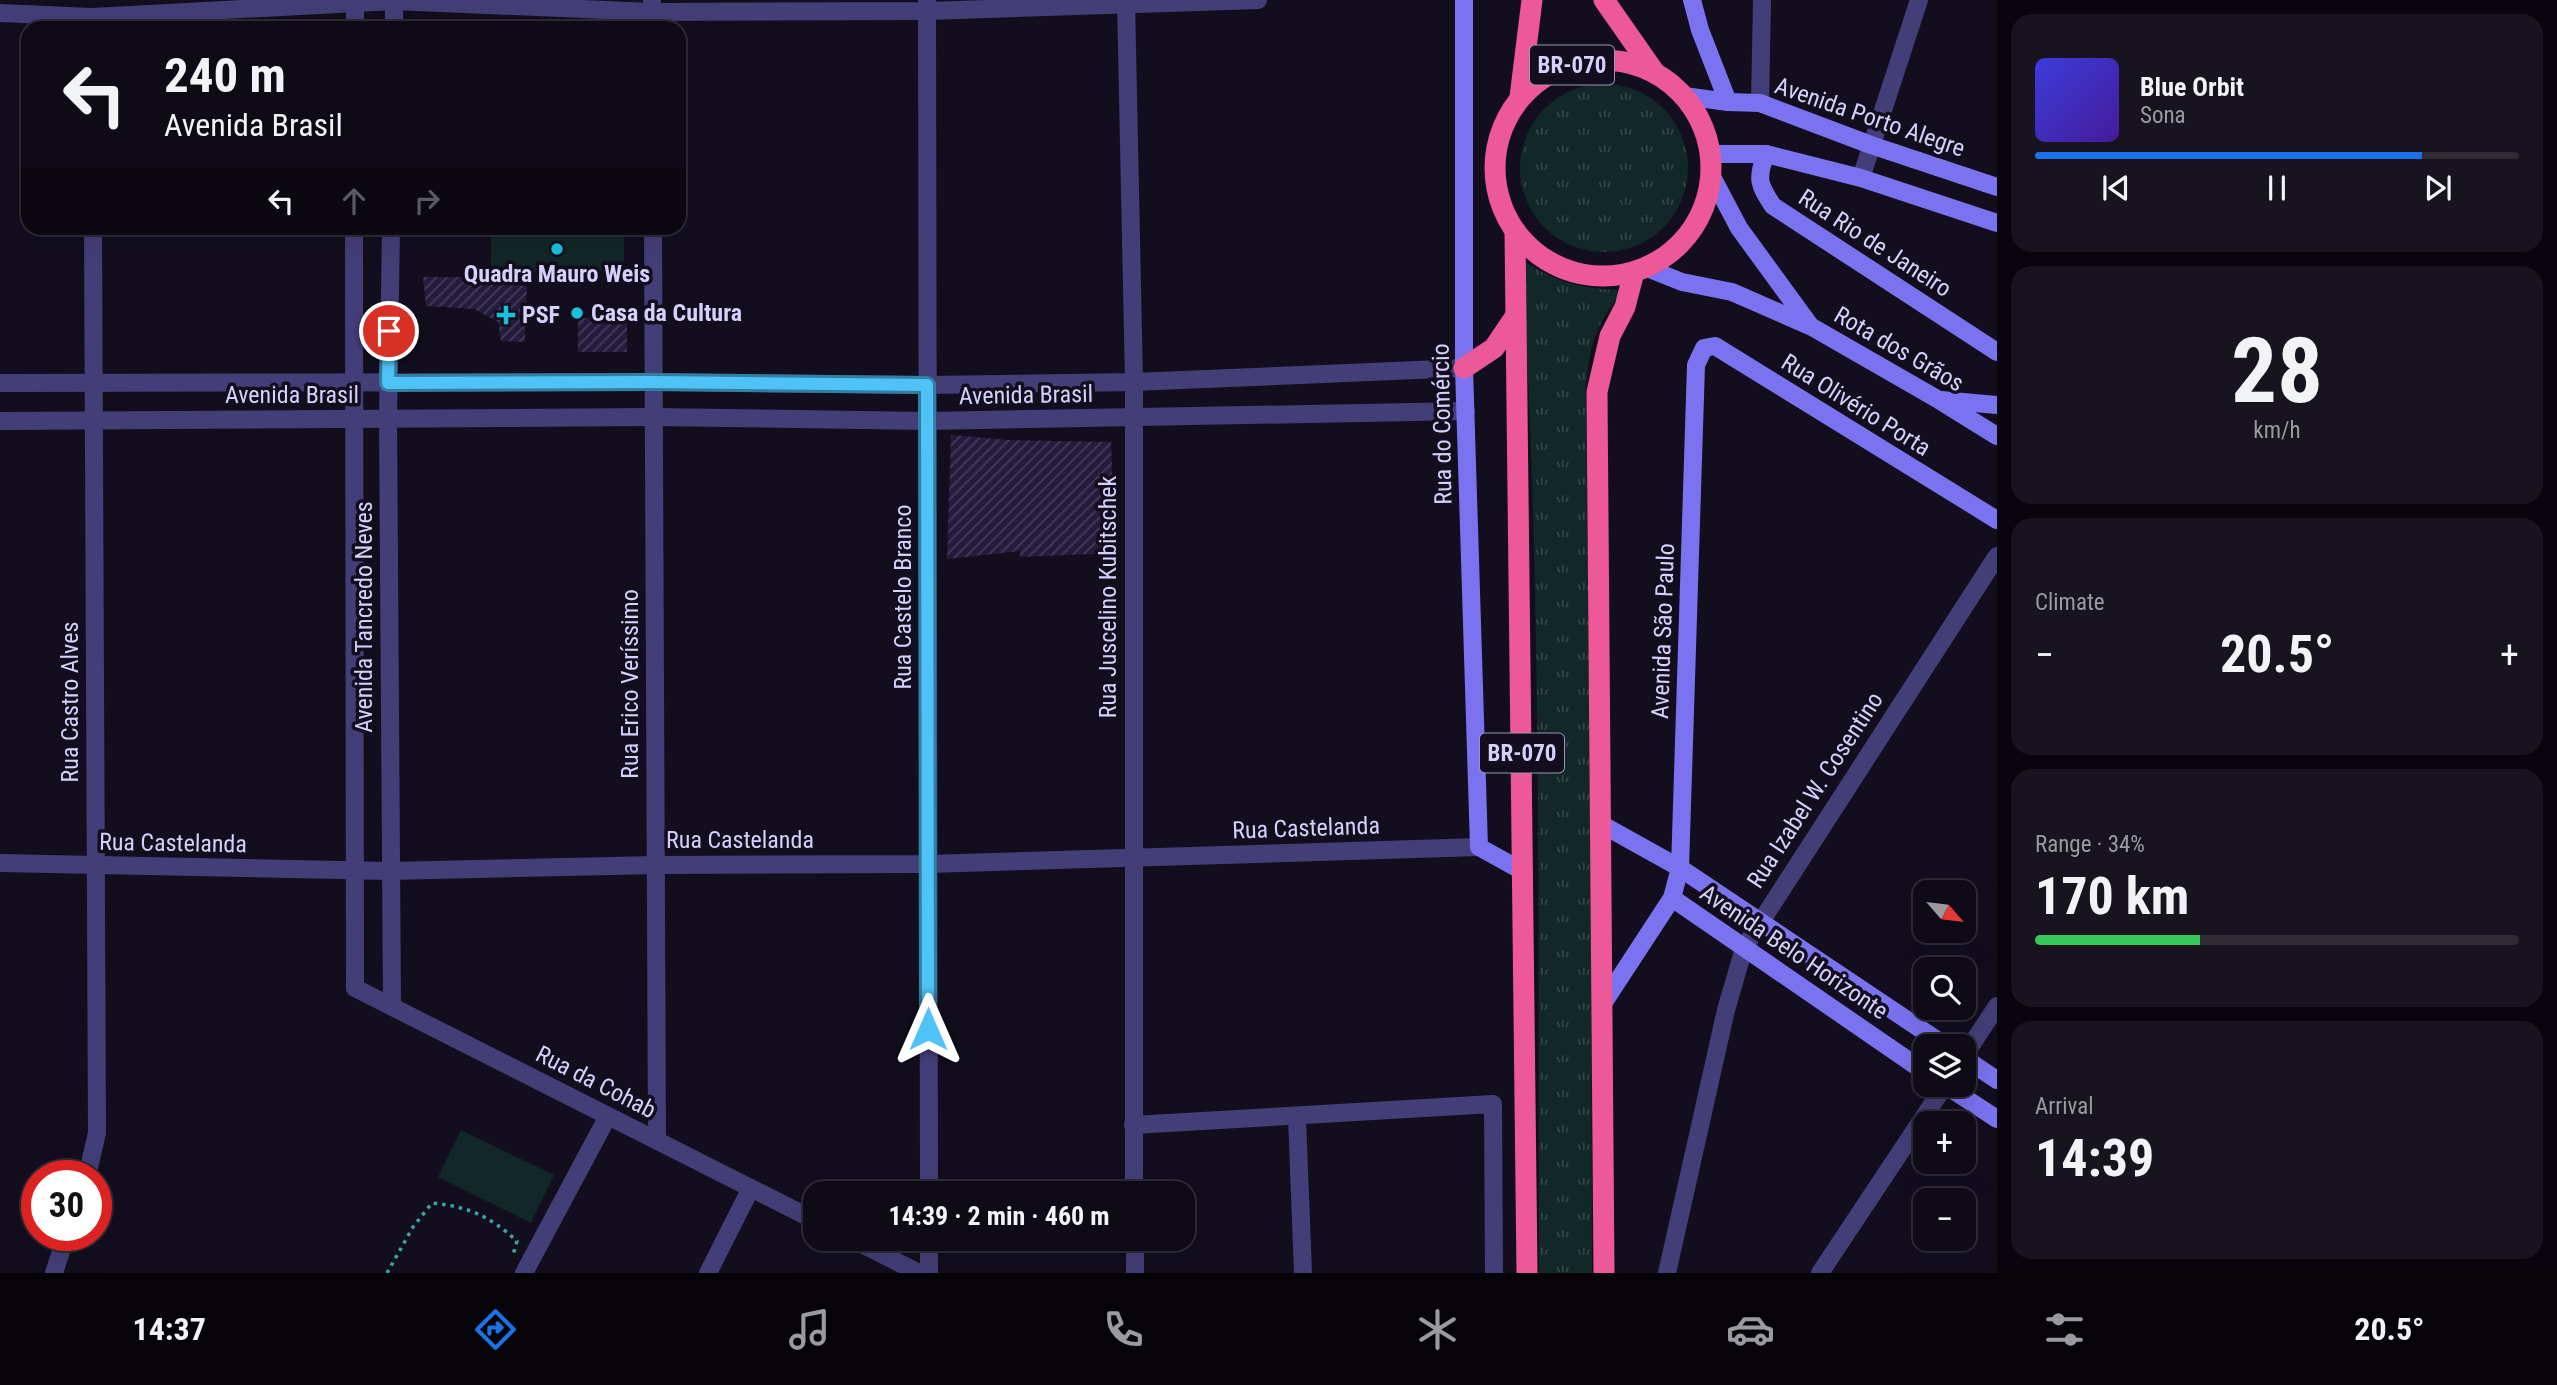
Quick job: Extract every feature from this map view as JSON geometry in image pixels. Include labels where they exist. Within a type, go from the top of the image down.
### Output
[{"type":"highway","name":"BR-070","points":[[1520,97],[1532,0]]},
{"type":"highway","name":"BR-070","points":[[1604,0],[1655,73],[1684,96],[1701,123],[1710,164],[1704,204],[1690,231],[1668,253],[1640,270],[1604,276],[1570,271],[1540,256],[1515,232],[1499,200],[1494,164],[1502,128],[1520,97],[1549,73],[1583,61],[1620,60],[1655,73]]},
{"type":"highway","name":"BR-070","points":[[1515,232],[1524,872],[1526,1272]]},
{"type":"highway","name":"BR-070","points":[[1604,1273],[1597,392],[1610,336],[1640,270]]},
{"type":"highway","points":[[1464,368],[1494,348],[1515,317]]},
{"type":"street","points":[[0,13],[92,15],[355,1],[652,13],[1258,0]]},
{"type":"street","name":"Rua do Comércio","points":[[1464,0],[1464,368],[1479,847]]},
{"type":"street","points":[[1692,0],[1700,30],[1728,102]]},
{"type":"street","points":[[1760,103],[1762,0]]},
{"type":"street","points":[[1861,178],[1919,0]]},
{"type":"street","points":[[355,1],[355,21]]},
{"type":"street","points":[[394,1],[394,21]]},
{"type":"street","name":"Rua Juscelino Kubitschek","points":[[1126,2],[1134,382],[1134,1181]]},
{"type":"street","name":"Rua Castelo Branco","points":[[927,6],[929,1181]]},
{"type":"street","name":"Avenida Porto Alegre","points":[[1684,96],[1760,103],[1871,145],[1997,187]]},
{"type":"street","points":[[1710,164],[1766,154],[1861,178],[1997,223]]},
{"type":"street","name":"Rua Rio de Janeiro","points":[[1766,154],[1760,169],[1759,186],[1773,206],[1997,352]]},
{"type":"street","name":"Rota dos Grãos","points":[[1710,164],[1739,228],[1812,327]]},
{"type":"street","name":"Rua Castro Alves","points":[[91,1160],[97,1133],[93,235]]},
{"type":"street","name":"Avenida Tancredo Neves","points":[[355,235],[355,988]]},
{"type":"street","name":"Avenida Tancredo Neves","points":[[391,235],[388,419],[392,1006]]},
{"type":"street","name":"Rua Erico Veríssimo","points":[[653,235],[657,1140]]},
{"type":"street","name":"Rota dos Grãos","points":[[1640,270],[1732,292],[1812,327],[1939,400],[1995,436]]},
{"type":"street","name":"Rua Olivério Porta","points":[[1696,365],[1704,348],[1715,346],[1997,520]]},
{"type":"street","name":"Avenida São Paulo","points":[[1672,898],[1680,868],[1696,365]]},
{"type":"street","name":"Avenida Brasil","points":[[0,383],[653,382],[927,385],[1134,382],[1464,368]]},
{"type":"street","points":[[1939,400],[1997,405]]},
{"type":"street","name":"Avenida Brasil","points":[[0,421],[653,417],[927,421],[1466,411]]},
{"type":"street","name":"Rua Izabel W. Cosentino","points":[[1667,1273],[1723,1024],[1744,948],[1997,556]]},
{"type":"street","name":"Avenida Belo Horizonte","points":[[1601,824],[1680,868],[1928,1034]]},
{"type":"street","points":[[1479,847],[1524,872]]},
{"type":"street","name":"Rua Castelanda","points":[[0,863],[355,872],[656,865],[928,864],[1479,847]]},
{"type":"street","name":"Avenida Belo Horizonte","points":[[1601,1005],[1672,898],[1913,1064]]},
{"type":"street","name":"Rua da Cohab","points":[[355,988],[803,1214]]},
{"type":"street","points":[[1976,1038],[1997,1006]]},
{"type":"street","points":[[1976,1065],[1997,1080]]},
{"type":"street","points":[[1820,1273],[1937,1097]]},
{"type":"street","points":[[1963,1097],[1997,1119]]},
{"type":"street","points":[[1133,1125],[1493,1104],[1494,1273]]},
{"type":"street","points":[[524,1273],[608,1116]]},
{"type":"street","points":[[1297,1117],[1303,1273]]},
{"type":"street","points":[[708,1273],[751,1188]]},
{"type":"street","points":[[54,1273],[61,1251]]},
{"type":"street","points":[[868,1251],[888,1266],[919,1273]]},
{"type":"street","points":[[929,1251],[929,1273]]},
{"type":"street","points":[[1135,1251],[1135,1273]]},
{"type":"path","points":[[387,1273],[413,1227],[432,1203],[463,1206],[496,1222],[517,1241],[511,1259]]},
{"type":"green space","points":[[1604,84],[1636,91],[1663,109],[1681,136],[1688,168],[1681,200],[1663,227],[1636,245],[1604,252],[1572,245],[1545,227],[1527,200],[1520,168],[1527,136],[1545,109],[1572,91]]},
{"type":"green space","name":"Quadra Mauro Weis","points":[[491,235],[624,235],[624,271],[491,272]]},
{"type":"green space","points":[[1522,260],[1546,274],[1570,283],[1622,290],[1605,315],[1595,337],[1586,390],[1592,1273],[1539,1273],[1536,639]]},
{"type":"green space","points":[[461,1130],[554,1175],[531,1223],[438,1177]]},
{"type":"building","name":"PSF","points":[[423,277],[465,277],[506,281],[527,287],[525,342],[501,341],[498,322],[474,309],[426,306]]},
{"type":"building","points":[[578,318],[627,318],[627,352],[578,352]]},
{"type":"building","points":[[951,435],[1008,440],[1111,442],[1115,553],[1020,557],[1020,551],[947,559]]},
{"type":"place","name":"Quadra Mauro Weis","points":[[557,249]]},
{"type":"place","name":"Casa da Cultura","points":[[577,313]]},
{"type":"place","name":"PSF","points":[[506,315]]},
{"type":"route","points":[[389,331],[388,383],[927,385],[928,1029]]}]
